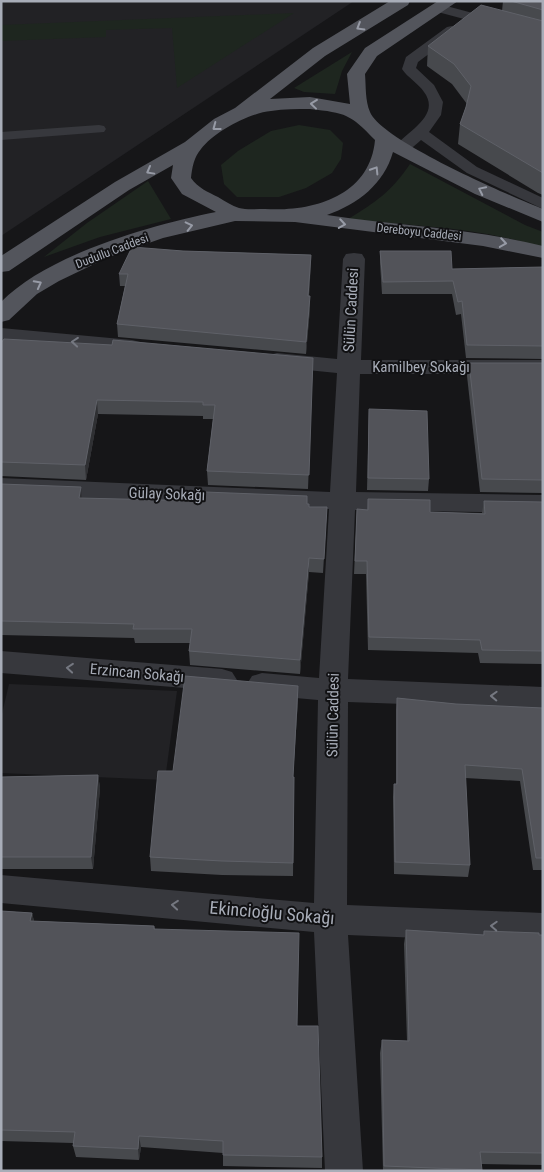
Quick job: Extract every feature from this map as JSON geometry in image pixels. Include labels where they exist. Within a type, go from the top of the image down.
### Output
[{"type":"main road","name":"Dudullu Caddesi","points":[[1,266],[122,186],[192,146],[221,123],[242,112],[319,52],[402,1]]},
{"type":"main road","points":[[362,115],[357,95],[356,74],[371,52],[444,4]]},
{"type":"main road","name":"Dudullu Caddesi","points":[[1,315],[27,290],[84,259],[164,232],[236,215],[294,216],[340,202],[357,191],[375,174],[385,152],[393,144],[362,115],[340,107],[310,102],[270,105],[242,112]]},
{"type":"main road","points":[[393,144],[507,202],[543,216]]},
{"type":"main road","name":"Dudullu Caddesi","points":[[192,146],[183,166],[181,178],[189,190],[236,215]]},
{"type":"main road","name":"Dereboyu Caddesi","points":[[294,216],[351,226],[397,228],[468,237],[543,252]]},
{"type":"street","name":"Sülün Caddesi","points":[[344,1171],[330,919],[333,690],[354,259]]},
{"type":"street","points":[[1,335],[150,349]]},
{"type":"street","name":"Kamilbey Sokağı","points":[[259,359],[348,367],[543,367]]},
{"type":"street","name":"Gülay Sokağı","points":[[1,487],[343,501],[543,504]]},
{"type":"street","name":"Erzincan Sokağı","points":[[1,662],[333,690],[543,698]]},
{"type":"street","name":"Ekincioğlu Sokağı","points":[[1,889],[330,919],[543,928]]},
{"type":"lane","points":[[444,4],[470,16],[543,36]]},
{"type":"lane","points":[[486,21],[499,11]]},
{"type":"lane","points":[[393,144],[421,133],[436,107],[436,101],[426,84],[409,69],[411,60],[470,16]]},
{"type":"lane","points":[[1,136],[99,129]]},
{"type":"lane","points":[[421,133],[472,170],[543,204]]},
{"type":"shaded area","points":[[1,1],[354,1],[1,236]]},
{"type":"shaded area","points":[[294,13],[177,88],[172,28],[106,30],[106,37],[1,41],[1,25]]},
{"type":"shaded area","points":[[352,52],[342,71],[335,94],[304,92],[294,88]]},
{"type":"shaded area","points":[[299,125],[330,130],[343,143],[341,159],[332,173],[306,188],[279,197],[237,197],[224,184],[221,165],[238,151],[271,131]]},
{"type":"shaded area","points":[[410,164],[525,225],[543,232],[543,248],[471,231],[348,219],[382,196]]},
{"type":"shaded area","points":[[148,181],[171,219],[100,237],[44,257],[87,223]]},
{"type":"shaded area","points":[[9,684],[177,691],[165,780],[1,773],[1,718]]},
{"type":"building","points":[[511,1],[543,1],[543,10]]},
{"type":"building","points":[[481,5],[543,21],[543,173],[460,124],[471,86],[454,64],[428,46]]},
{"type":"building","points":[[132,247],[183,251],[311,255],[306,342],[117,324],[128,274],[119,274]]},
{"type":"building","points":[[380,251],[451,251],[452,269],[543,267],[543,346],[467,345],[462,301],[458,302],[453,281],[383,282]]},
{"type":"building","points":[[4,339],[112,345],[113,340],[313,358],[309,475],[207,471],[215,405],[203,405],[203,402],[97,400],[85,465],[1,462],[1,343]]},
{"type":"building","points":[[469,363],[543,363],[543,480],[482,479]]},
{"type":"building","points":[[369,409],[427,411],[429,479],[368,478]]},
{"type":"building","points":[[1,484],[81,487],[79,498],[204,501],[205,492],[307,496],[309,507],[327,507],[324,559],[309,558],[300,660],[189,651],[192,629],[133,629],[134,624],[1,621]]},
{"type":"building","points":[[368,499],[430,500],[430,512],[485,514],[484,501],[543,502],[543,651],[482,650],[480,640],[369,637],[367,561],[355,561],[357,509],[368,510]]},
{"type":"building","points":[[185,676],[298,686],[293,777],[293,863],[150,857],[158,771],[173,771]]},
{"type":"building","points":[[397,698],[456,704],[543,708],[543,858],[536,858],[522,769],[465,765],[470,865],[395,862],[394,784],[397,784]]},
{"type":"building","points":[[98,775],[91,857],[1,857],[1,777]]},
{"type":"building","points":[[1,911],[32,913],[30,921],[154,926],[154,929],[299,933],[297,1026],[318,1026],[322,1157],[223,1155],[223,1141],[139,1136],[138,1149],[73,1146],[75,1132],[1,1130]]},
{"type":"building","points":[[406,930],[484,935],[484,931],[539,933],[539,935],[543,935],[543,1153],[480,1152],[482,1170],[384,1166],[382,1040],[409,1041]]}]
